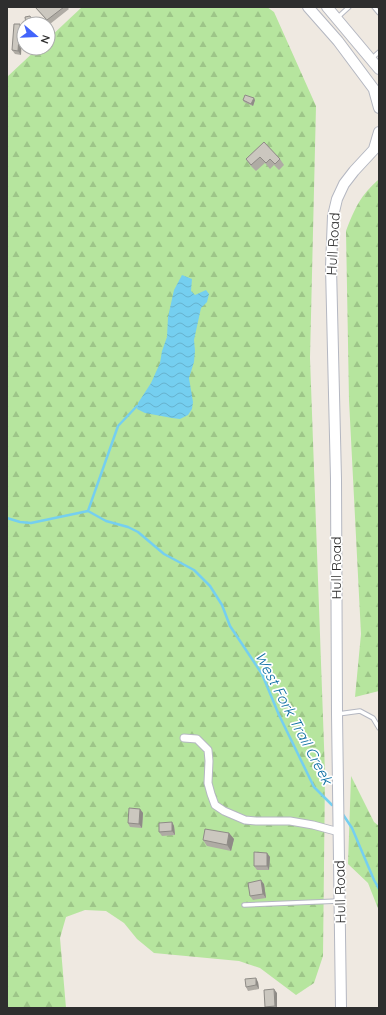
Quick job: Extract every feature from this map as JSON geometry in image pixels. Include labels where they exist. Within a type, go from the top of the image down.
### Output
[{"type":"main road","points":[[308,7],[338,42],[376,92],[379,108]]},
{"type":"main road","points":[[326,7],[379,69]]},
{"type":"main road","points":[[376,149],[379,132]]},
{"type":"main road","name":"Hull Road","points":[[341,1008],[337,714],[336,479],[331,267],[333,216],[337,199],[344,184],[354,171],[376,149]]},
{"type":"street","points":[[184,738],[197,739],[208,750],[208,783],[210,794],[215,805],[224,811],[245,820],[290,820],[339,832]]},
{"type":"lane","points":[[336,19],[350,7]]},
{"type":"lane","points":[[374,7],[378,11]]},
{"type":"lane","points":[[371,59],[379,52]]},
{"type":"lane","points":[[337,714],[360,710],[373,718],[379,728]]},
{"type":"lane","points":[[244,905],[340,901]]},
{"type":"green space","points":[[82,7],[267,7],[274,12],[316,106],[310,358],[325,773],[323,956],[314,983],[296,995],[260,968],[239,961],[154,953],[137,939],[124,923],[106,911],[85,910],[66,917],[60,938],[66,1008],[7,1008],[7,77],[29,56],[56,56],[56,31]]},
{"type":"green space","points":[[379,179],[379,691],[355,697],[361,634],[349,400],[346,231],[359,203],[367,191]]},
{"type":"green space","points":[[351,776],[374,822],[379,826],[379,911],[368,883],[348,864]]},
{"type":"water","points":[[182,275],[192,279],[191,291],[195,295],[206,290],[209,294],[207,302],[201,308],[194,340],[194,362],[189,378],[193,402],[192,409],[188,415],[180,419],[145,413],[137,409],[138,403],[151,383],[160,363],[167,337],[168,317],[174,290]]},
{"type":"building","points":[[35,7],[64,7],[52,16],[43,16]]},
{"type":"building","points":[[14,24],[16,24],[16,51],[12,50]]},
{"type":"building","points":[[245,95],[254,98],[251,104],[243,100]]},
{"type":"building","points":[[264,142],[280,159],[275,164],[270,159],[266,163],[260,157],[251,165],[246,159]]},
{"type":"building","points":[[129,808],[140,809],[139,824],[128,823]]},
{"type":"building","points":[[172,822],[172,831],[159,832],[159,823]]},
{"type":"building","points":[[205,829],[229,833],[227,845],[203,840]]},
{"type":"building","points":[[254,852],[267,853],[267,866],[254,866]]},
{"type":"building","points":[[261,880],[263,894],[250,896],[248,883]]},
{"type":"building","points":[[256,978],[256,985],[246,987],[245,979]]},
{"type":"building","points":[[274,989],[275,1006],[265,1007],[264,990]]},
{"type":"waterway","points":[[88,511],[118,426],[137,406]]},
{"type":"waterway","name":"West Fork Trail Creek","points":[[7,518],[20,522],[31,523],[88,511],[106,521],[128,527],[138,532],[164,554],[194,570],[210,586],[222,605],[230,626],[262,674],[279,715],[314,787],[332,805]]},
{"type":"waterway","name":"West Fork Trail Creek","points":[[342,813],[352,828],[379,889]]}]
